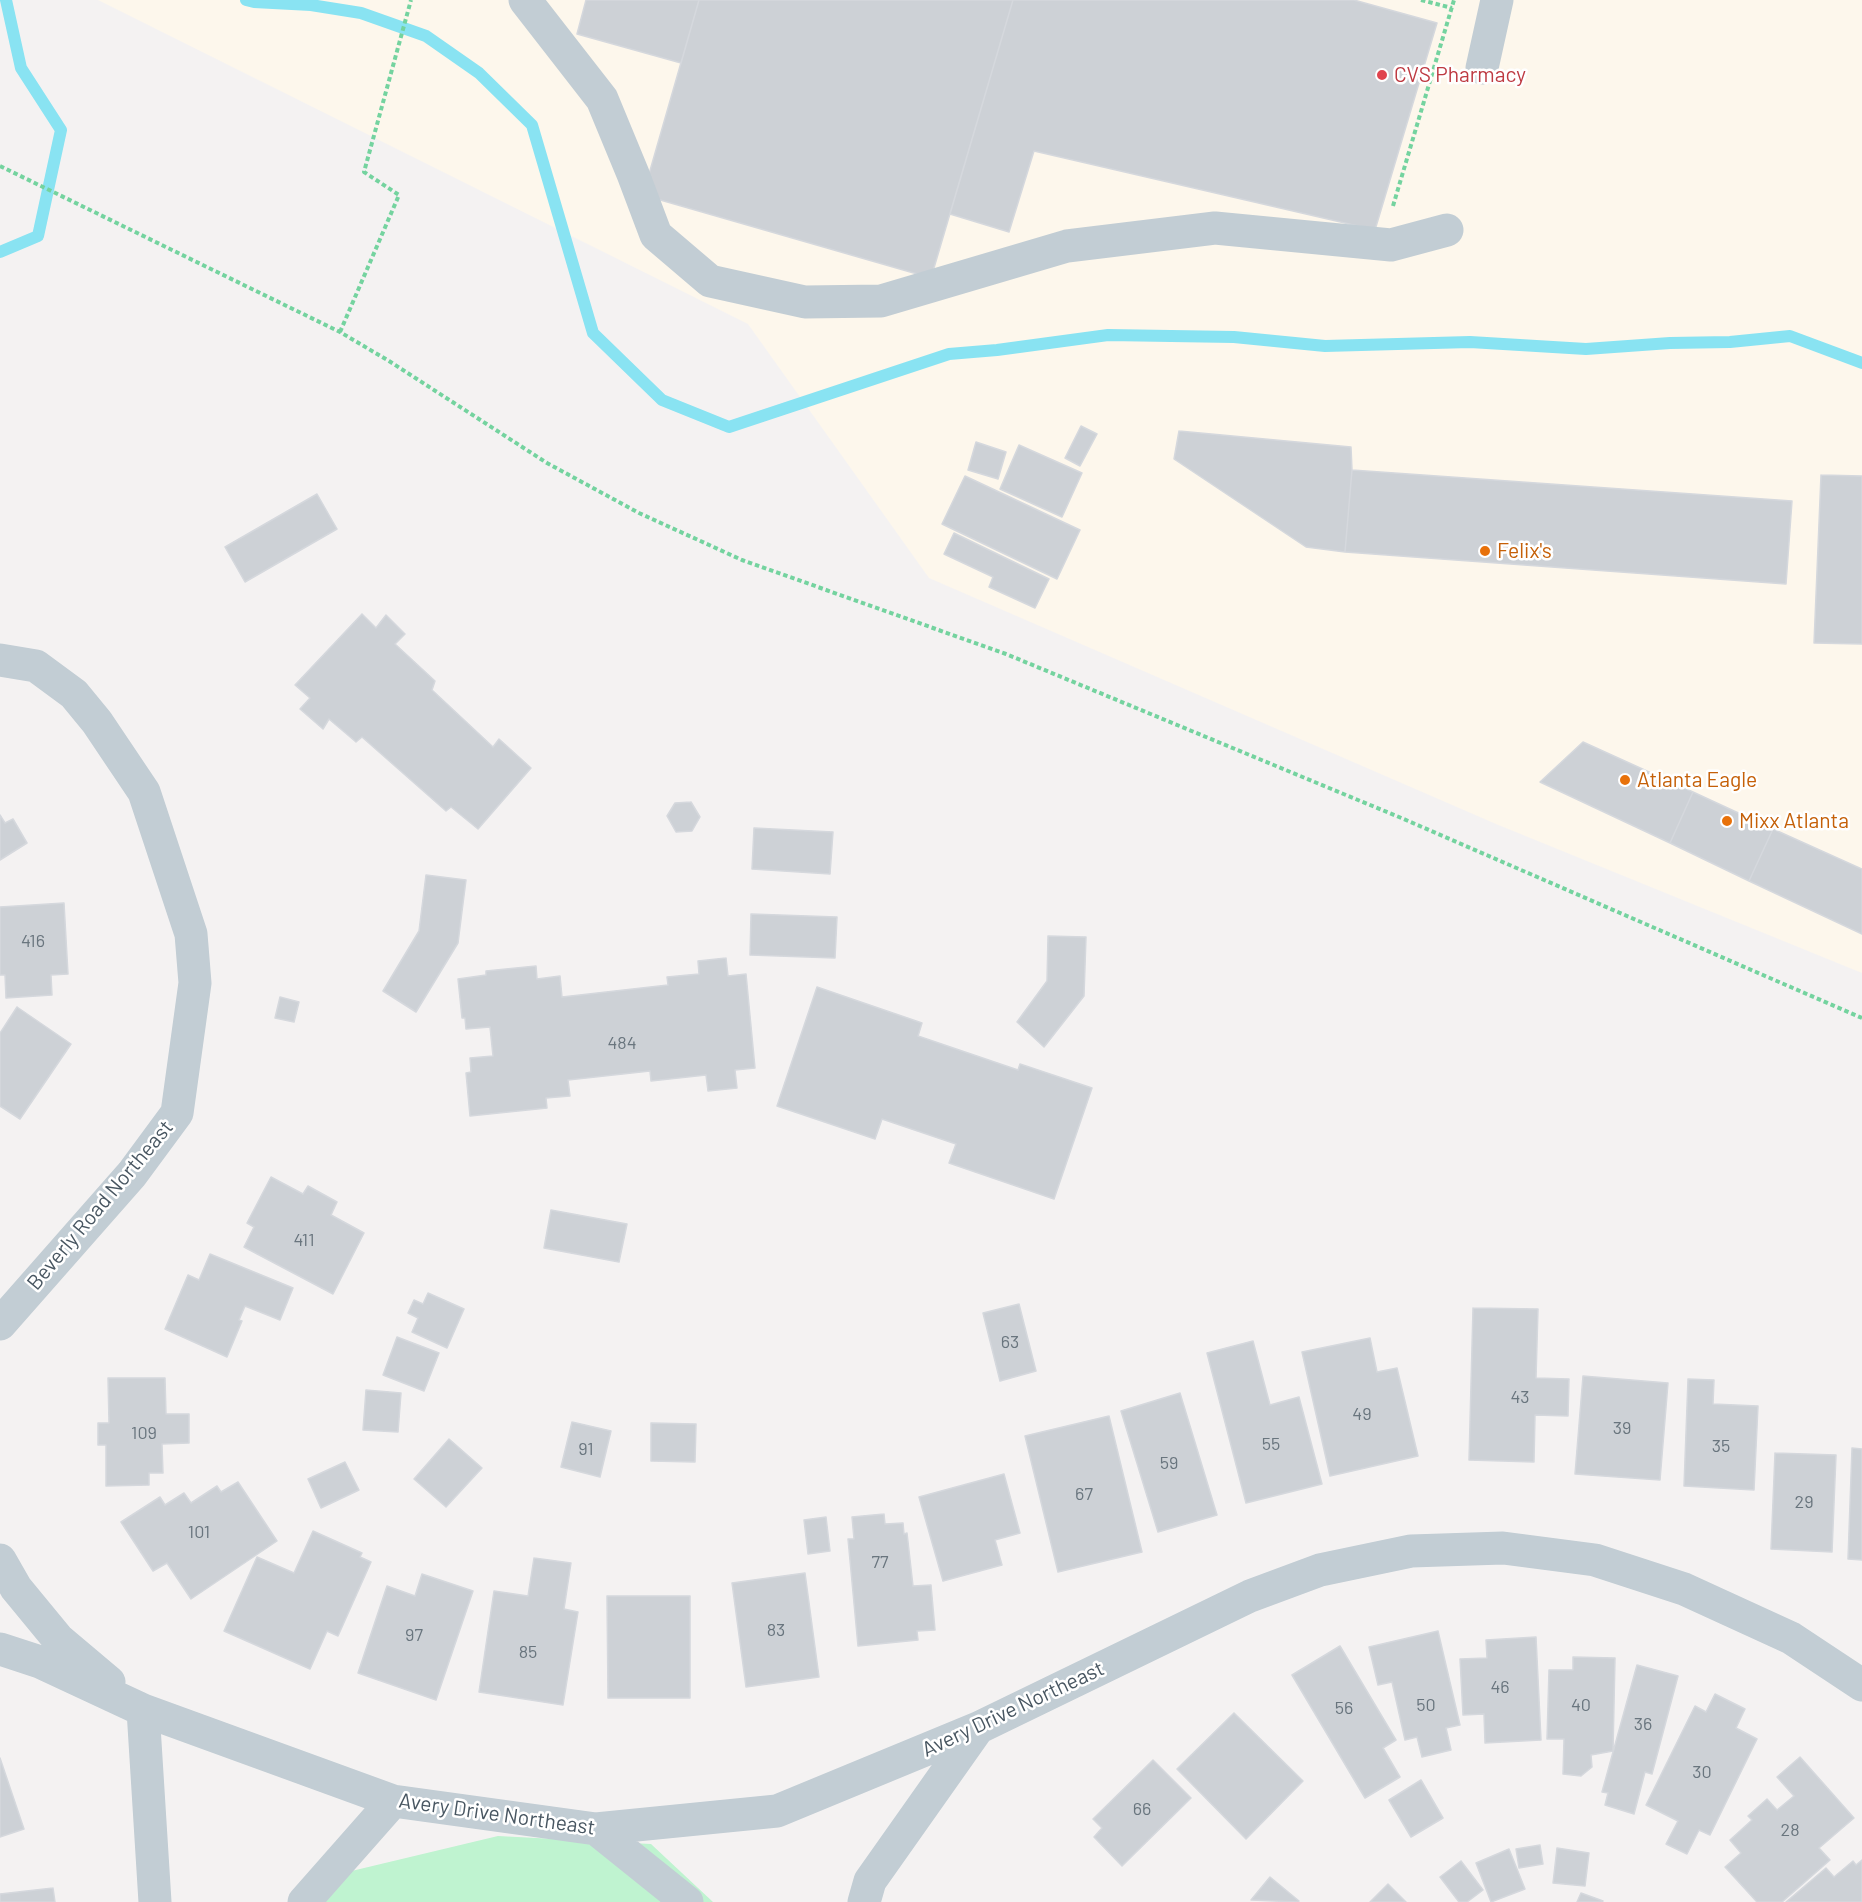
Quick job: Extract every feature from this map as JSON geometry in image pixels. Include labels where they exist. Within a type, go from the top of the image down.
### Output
[{"type":"street","points":[[525,0],[602,99],[656,235],[710,281],[805,302],[881,301],[980,270],[1078,244],[1215,228],[1391,245],[1447,230]]},
{"type":"street","points":[[1482,68],[1497,0]]},
{"type":"street","name":"Beverly Road Northeast","points":[[0,660],[36,666],[74,694],[97,722],[144,792],[191,934],[195,983],[177,1113],[132,1174],[0,1324]]},
{"type":"street","name":"Avery Drive Northeast","points":[[0,1649],[40,1662],[142,1710],[393,1801],[596,1829],[777,1811],[978,1728],[1250,1596],[1320,1570],[1411,1551],[1503,1548],[1595,1560],[1684,1589],[1791,1638],[1862,1685]]},
{"type":"street","name":"Avery Drive Northeast","points":[[0,1560],[16,1588],[58,1639],[142,1710]]},
{"type":"street","points":[[142,1710],[156,1902]]},
{"type":"street","points":[[864,1902],[870,1881],[978,1728]]},
{"type":"street","points":[[304,1902],[393,1801]]},
{"type":"street","points":[[596,1829],[687,1902]]},
{"type":"path","points":[[340,332],[399,195],[364,172],[411,0]]},
{"type":"path","points":[[1421,0],[1452,8]]},
{"type":"path","points":[[1391,212],[1455,0]]},
{"type":"path","points":[[0,166],[340,332],[389,360],[547,463],[639,513],[742,560],[1006,654],[1399,817],[1862,1018]]},
{"type":"shaded area","points":[[98,0],[1862,0],[1862,973],[1496,824],[929,578],[748,324]]},
{"type":"green space","points":[[498,1836],[651,1844],[713,1902],[309,1902],[339,1874]]},
{"type":"building","points":[[586,0],[699,0],[681,63],[577,34]]},
{"type":"building","points":[[699,0],[1013,0],[931,278],[643,195]]},
{"type":"building","points":[[1013,0],[1354,0],[1437,23],[1375,230],[1034,151],[1009,232],[950,214]]},
{"type":"building","points":[[1081,426],[1097,434],[1080,466],[1065,458]]},
{"type":"building","points":[[1179,431],[1351,447],[1352,470],[1345,552],[1306,547],[1174,459]]},
{"type":"building","points":[[976,442],[1006,452],[998,479],[968,470]]},
{"type":"building","points":[[1019,445],[1082,473],[1062,517],[1000,489]]},
{"type":"building","points":[[1352,470],[1792,501],[1786,584],[1345,552]]},
{"type":"building","points":[[1821,475],[1862,476],[1862,644],[1814,643]]},
{"type":"building","points":[[965,476],[1080,530],[1057,579],[942,524]]},
{"type":"building","points":[[317,494],[337,529],[245,582],[225,547]]},
{"type":"building","points":[[954,533],[1049,579],[1035,608],[989,587],[993,577],[944,554]]},
{"type":"building","points":[[362,614],[376,628],[386,615],[405,634],[395,644],[435,681],[432,690],[493,747],[499,739],[531,768],[478,829],[451,807],[446,811],[362,737],[356,742],[329,719],[323,729],[300,709],[310,698],[295,685]]},
{"type":"building","points":[[1583,742],[1693,792],[1670,843],[1540,782]]},
{"type":"building","points":[[1693,792],[1773,829],[1749,881],[1670,843]]},
{"type":"building","points":[[691,802],[700,817],[692,831],[676,832],[667,816],[675,803]]},
{"type":"building","points":[[0,815],[5,823],[13,819],[27,843],[0,860]]},
{"type":"building","points":[[754,828],[833,832],[830,874],[752,869]]},
{"type":"building","points":[[1773,829],[1862,869],[1862,934],[1749,881]]},
{"type":"building","points":[[426,875],[466,880],[458,943],[416,1012],[383,991],[419,931]]},
{"type":"building","points":[[64,903],[68,974],[51,975],[52,995],[6,998],[5,975],[0,975],[0,907]]},
{"type":"building","points":[[751,914],[837,917],[835,958],[750,955]]},
{"type":"building","points":[[1048,936],[1086,937],[1084,996],[1044,1047],[1017,1022],[1047,981]]},
{"type":"building","points":[[726,958],[728,976],[746,974],[755,1068],[735,1070],[737,1088],[708,1091],[706,1075],[651,1081],[650,1071],[568,1080],[570,1096],[546,1098],[547,1108],[470,1116],[466,1073],[471,1072],[470,1058],[493,1056],[490,1027],[466,1029],[465,1018],[462,1018],[458,979],[486,975],[486,971],[536,966],[537,979],[560,976],[562,997],[668,985],[667,977],[699,974],[698,961]]},
{"type":"building","points":[[817,987],[922,1023],[918,1036],[1018,1070],[1020,1064],[1092,1088],[1054,1199],[949,1163],[956,1144],[882,1119],[875,1139],[777,1106]]},
{"type":"building","points":[[280,997],[299,1002],[294,1022],[275,1018]]},
{"type":"building","points":[[17,1007],[71,1044],[20,1119],[0,1106],[0,1033]]},
{"type":"building","points":[[271,1177],[303,1194],[308,1186],[337,1202],[331,1215],[364,1233],[333,1294],[244,1247],[254,1227],[247,1223]]},
{"type":"building","points":[[551,1210],[627,1224],[619,1262],[544,1248]]},
{"type":"building","points":[[210,1254],[293,1288],[280,1320],[245,1306],[239,1320],[242,1321],[227,1357],[165,1329],[188,1275],[199,1280]]},
{"type":"building","points":[[428,1293],[464,1309],[447,1348],[412,1332],[418,1318],[408,1313],[414,1300],[423,1304]]},
{"type":"building","points":[[1019,1304],[1036,1371],[1000,1381],[983,1313]]},
{"type":"building","points":[[1473,1308],[1538,1309],[1536,1378],[1569,1379],[1568,1416],[1535,1415],[1534,1462],[1469,1460]]},
{"type":"building","points":[[397,1337],[439,1353],[424,1391],[383,1375]]},
{"type":"building","points":[[1370,1338],[1377,1372],[1397,1368],[1418,1456],[1330,1476],[1302,1352]]},
{"type":"building","points":[[1253,1341],[1270,1405],[1299,1397],[1322,1484],[1246,1503],[1207,1353]]},
{"type":"building","points":[[1583,1376],[1668,1383],[1660,1480],[1575,1474]]},
{"type":"building","points":[[108,1378],[165,1378],[166,1414],[189,1414],[189,1443],[162,1444],[163,1473],[149,1473],[149,1485],[106,1486],[106,1445],[98,1445],[98,1423],[109,1423]]},
{"type":"building","points":[[1688,1379],[1714,1380],[1713,1404],[1758,1406],[1754,1490],[1684,1486]]},
{"type":"building","points":[[366,1390],[401,1393],[398,1432],[363,1430]]},
{"type":"building","points":[[1180,1393],[1217,1515],[1158,1532],[1121,1411]]},
{"type":"building","points":[[1109,1416],[1142,1552],[1058,1572],[1025,1436]]},
{"type":"building","points":[[572,1422],[611,1431],[600,1477],[561,1467]]},
{"type":"building","points":[[651,1423],[696,1424],[695,1462],[651,1461]]},
{"type":"building","points":[[449,1439],[482,1468],[446,1507],[414,1479]]},
{"type":"building","points":[[1852,1448],[1862,1449],[1862,1560],[1848,1559]]},
{"type":"building","points":[[1775,1453],[1836,1455],[1832,1552],[1771,1549]]},
{"type":"building","points":[[345,1462],[359,1490],[321,1508],[308,1479]]},
{"type":"building","points":[[1004,1474],[1020,1533],[995,1540],[1002,1565],[943,1581],[919,1497]]},
{"type":"building","points":[[238,1482],[277,1541],[191,1599],[167,1563],[153,1571],[121,1522],[160,1497],[165,1505],[184,1493],[191,1503],[217,1486],[221,1492]]},
{"type":"building","points":[[884,1514],[885,1524],[903,1523],[904,1534],[907,1533],[913,1586],[931,1585],[935,1630],[917,1631],[918,1640],[858,1646],[848,1539],[854,1539],[852,1517]]},
{"type":"building","points":[[826,1517],[830,1551],[808,1554],[804,1520]]},
{"type":"building","points":[[313,1531],[362,1553],[360,1557],[371,1562],[338,1636],[327,1631],[310,1669],[224,1631],[257,1557],[294,1573]]},
{"type":"building","points":[[534,1558],[571,1563],[564,1609],[578,1612],[563,1705],[479,1692],[494,1591],[528,1596]]},
{"type":"building","points":[[805,1573],[819,1677],[746,1687],[732,1583]]},
{"type":"building","points":[[422,1574],[473,1591],[436,1700],[358,1673],[387,1586],[415,1596]]},
{"type":"building","points":[[607,1596],[690,1596],[690,1698],[608,1698]]},
{"type":"building","points":[[1438,1631],[1460,1725],[1446,1728],[1451,1750],[1422,1757],[1417,1737],[1405,1740],[1392,1682],[1378,1685],[1369,1647]]},
{"type":"building","points":[[1536,1637],[1541,1740],[1485,1743],[1484,1714],[1463,1715],[1460,1659],[1487,1658],[1486,1640]]},
{"type":"building","points":[[1340,1646],[1396,1740],[1383,1748],[1400,1777],[1365,1798],[1292,1675]]},
{"type":"building","points":[[1573,1657],[1615,1658],[1613,1751],[1591,1755],[1592,1767],[1581,1776],[1563,1774],[1564,1739],[1547,1739],[1549,1670],[1573,1670]]},
{"type":"building","points":[[1637,1665],[1678,1676],[1652,1774],[1645,1772],[1634,1814],[1605,1805],[1608,1793],[1602,1792]]},
{"type":"building","points":[[1715,1694],[1745,1709],[1736,1728],[1757,1739],[1710,1835],[1699,1830],[1687,1854],[1666,1844],[1678,1821],[1646,1805],[1695,1706],[1706,1712]]},
{"type":"building","points":[[1234,1713],[1303,1781],[1246,1839],[1177,1769]]},
{"type":"building","points":[[1800,1757],[1854,1818],[1819,1848],[1830,1860],[1782,1902],[1757,1902],[1725,1867],[1741,1853],[1730,1840],[1752,1820],[1748,1816],[1767,1799],[1777,1810],[1794,1796],[1777,1777]]},
{"type":"building","points":[[0,1758],[24,1829],[0,1837]]},
{"type":"building","points":[[1153,1760],[1191,1798],[1122,1866],[1094,1837],[1102,1828],[1093,1819]]},
{"type":"building","points":[[1421,1780],[1443,1818],[1411,1837],[1389,1800]]},
{"type":"building","points":[[1540,1845],[1543,1864],[1519,1868],[1516,1849]]},
{"type":"building","points":[[1557,1848],[1589,1853],[1585,1886],[1553,1883]]},
{"type":"building","points":[[1509,1849],[1525,1889],[1491,1902],[1476,1863]]},
{"type":"building","points":[[1862,1860],[1862,1902],[1786,1902],[1826,1868],[1834,1877],[1853,1861],[1856,1865]]},
{"type":"building","points":[[1461,1861],[1483,1890],[1467,1902],[1459,1902],[1440,1877]]},
{"type":"building","points":[[1270,1877],[1299,1901],[1251,1900]]},
{"type":"building","points":[[1388,1884],[1406,1902],[1370,1902]]},
{"type":"building","points":[[53,1888],[55,1902],[0,1902],[0,1894]]},
{"type":"building","points":[[1581,1893],[1603,1901],[1577,1902]]},
{"type":"waterway","points":[[0,252],[38,236],[61,130],[21,68],[6,0]]},
{"type":"waterway","points":[[246,0],[311,5],[361,13],[426,36],[479,73],[532,125],[593,333],[662,400],[729,427],[949,354],[1108,335],[1234,337],[1325,346],[1470,342],[1586,349],[1670,343],[1730,342],[1790,336],[1862,363]]},
{"type":"place","name":"CVS Pharmacy","points":[[1382,75]]},
{"type":"place","name":"Felix's","points":[[1485,551]]},
{"type":"place","name":"Atlanta Eagle","points":[[1625,780]]},
{"type":"place","name":"Mixx Atlanta","points":[[1727,821]]}]
